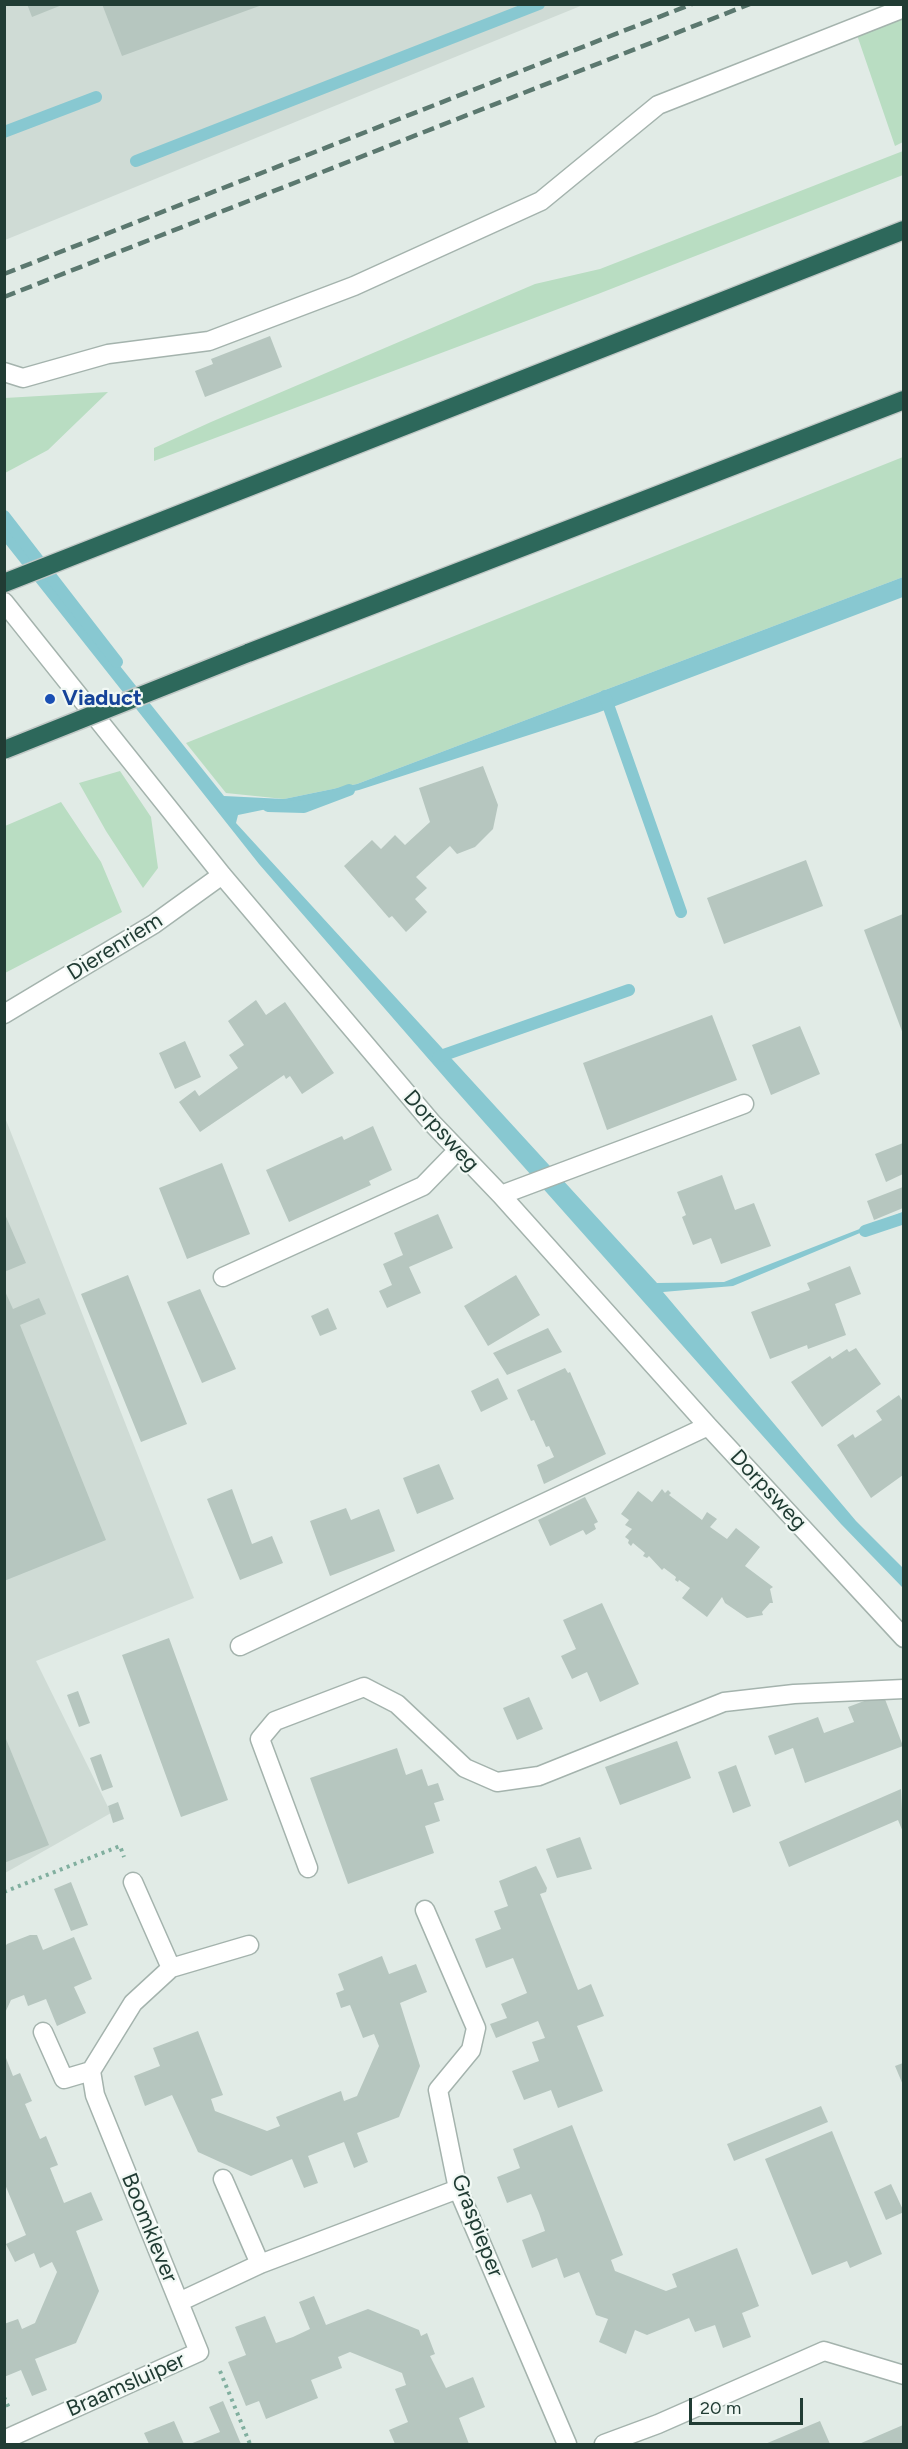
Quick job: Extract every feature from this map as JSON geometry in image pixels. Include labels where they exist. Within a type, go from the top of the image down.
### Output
[{"type":"highway","points":[[4,583],[903,230]]},
{"type":"highway","points":[[4,750],[248,653],[903,400]]},
{"type":"street","points":[[4,372],[23,378],[108,354],[209,341],[354,286],[541,201],[658,105],[903,8]]},
{"type":"street","name":"Dorpsweg","points":[[4,602],[222,875],[456,1151],[501,1195],[708,1426],[903,1638]]},
{"type":"street","name":"Dierenriem","points":[[4,1014],[154,924],[222,875]]},
{"type":"street","points":[[501,1195],[744,1104]]},
{"type":"street","points":[[223,1277],[423,1186],[456,1151]]},
{"type":"street","points":[[240,1646],[708,1426]]},
{"type":"street","points":[[308,1868],[260,1739],[275,1721],[364,1687],[397,1704],[465,1768],[497,1782],[539,1776],[724,1702],[794,1694],[903,1689]]},
{"type":"street","points":[[133,1882],[171,1968]]},
{"type":"street","name":"Graspieper","points":[[426,1910],[476,2028],[471,2050],[438,2090],[458,2189],[567,2445]]},
{"type":"street","points":[[43,2032],[64,2079],[91,2072],[133,2003],[171,1968],[249,1945]]},
{"type":"street","name":"Boomklever","points":[[91,2072],[95,2095],[179,2302],[260,2264],[458,2189]]},
{"type":"street","points":[[223,2179],[260,2264]]},
{"type":"street","name":"Braamsluiper","points":[[4,2440],[199,2352],[179,2302]]},
{"type":"street","points":[[604,2445],[824,2352],[903,2375]]},
{"type":"path","points":[[4,1892],[120,1846],[133,1882]]},
{"type":"path","points":[[199,2352],[222,2372],[250,2445]]},
{"type":"shaded area","points":[[5,5],[583,5],[5,240]]},
{"type":"shaded area","points":[[4,1115],[194,1598],[36,1661],[111,1813],[5,1873]]},
{"type":"green space","points":[[903,18],[903,142],[895,146],[857,35]]},
{"type":"green space","points":[[903,151],[903,175],[598,294],[154,461],[154,448],[535,284],[600,269]]},
{"type":"green space","points":[[108,392],[48,450],[5,473],[5,398]]},
{"type":"green space","points":[[903,457],[903,577],[357,784],[284,799],[226,793],[186,743]]},
{"type":"green space","points":[[120,771],[151,817],[158,868],[143,888],[106,831],[79,783]]},
{"type":"green space","points":[[61,802],[101,862],[122,912],[5,973],[5,826]]},
{"type":"water","points":[[4,521],[224,796],[284,799],[357,784],[903,577],[903,597],[597,713],[359,790],[238,815],[236,823],[657,1283],[724,1282],[903,1212],[903,1215],[733,1286],[663,1292],[856,1521],[903,1568],[903,1588],[841,1524],[452,1086],[259,864],[5,543]]},
{"type":"building","points":[[27,4],[62,4],[62,5],[32,17]]},
{"type":"building","points":[[102,4],[262,4],[262,5],[122,56]]},
{"type":"building","points":[[270,336],[282,367],[205,397],[195,371],[213,364],[211,359]]},
{"type":"building","points":[[483,766],[498,805],[493,829],[475,847],[457,854],[450,846],[416,877],[427,888],[415,899],[427,912],[406,932],[392,916],[389,918],[344,866],[372,840],[381,849],[395,835],[405,845],[430,822],[419,788]]},
{"type":"building","points":[[806,860],[823,906],[724,944],[707,898]]},
{"type":"building","points":[[903,914],[903,1034],[864,930]]},
{"type":"building","points":[[256,1000],[266,1015],[285,1002],[334,1073],[302,1094],[290,1076],[286,1079],[284,1075],[200,1132],[179,1102],[195,1090],[199,1096],[238,1068],[229,1055],[244,1045],[228,1021]]},
{"type":"building","points":[[712,1015],[737,1080],[607,1130],[583,1063]]},
{"type":"building","points":[[800,1026],[820,1074],[771,1095],[752,1045]]},
{"type":"building","points":[[185,1041],[201,1077],[175,1089],[159,1053]]},
{"type":"building","points":[[373,1126],[392,1170],[369,1181],[371,1185],[289,1222],[266,1170],[342,1136],[344,1140]]},
{"type":"building","points":[[903,1143],[903,1174],[886,1182],[875,1154]]},
{"type":"building","points":[[222,1163],[250,1234],[187,1259],[159,1188]]},
{"type":"building","points":[[722,1175],[735,1210],[754,1203],[771,1246],[721,1264],[711,1238],[693,1245],[682,1217],[686,1215],[677,1192]]},
{"type":"building","points":[[903,1187],[903,1208],[874,1220],[867,1201]]},
{"type":"building","points":[[4,1212],[26,1263],[4,1272]]},
{"type":"building","points":[[438,1214],[453,1248],[409,1267],[421,1293],[387,1308],[379,1291],[392,1285],[383,1264],[403,1255],[394,1233]]},
{"type":"building","points":[[850,1266],[861,1294],[835,1304],[846,1335],[808,1349],[807,1345],[770,1359],[751,1312],[810,1290],[807,1283]]},
{"type":"building","points":[[128,1275],[187,1424],[141,1442],[81,1294]]},
{"type":"building","points":[[516,1275],[540,1315],[488,1346],[464,1306]]},
{"type":"building","points":[[4,1289],[13,1309],[39,1298],[46,1314],[20,1325],[106,1540],[4,1581]]},
{"type":"building","points":[[200,1289],[236,1369],[202,1383],[167,1302]]},
{"type":"building","points":[[328,1308],[337,1329],[320,1336],[311,1316]]},
{"type":"building","points":[[548,1328],[562,1352],[507,1375],[493,1353]]},
{"type":"building","points":[[856,1348],[881,1384],[822,1427],[791,1382],[830,1356],[832,1359],[847,1349],[849,1352]]},
{"type":"building","points":[[565,1368],[568,1373],[570,1372],[606,1454],[544,1484],[537,1465],[554,1457],[549,1446],[546,1447],[534,1420],[531,1421],[517,1390]]},
{"type":"building","points":[[498,1378],[508,1399],[481,1412],[471,1391]]},
{"type":"building","points":[[899,1395],[903,1402],[903,1475],[871,1498],[837,1445],[853,1434],[855,1438],[882,1420],[876,1411]]},
{"type":"building","points":[[439,1464],[454,1499],[417,1514],[403,1478]]},
{"type":"building","points":[[232,1489],[252,1544],[272,1536],[283,1563],[240,1580],[207,1499]]},
{"type":"building","points":[[662,1489],[665,1493],[668,1490],[671,1493],[669,1495],[702,1520],[707,1512],[717,1519],[710,1527],[727,1539],[736,1528],[760,1547],[745,1566],[773,1587],[770,1589],[773,1603],[770,1603],[762,1612],[763,1615],[747,1618],[725,1603],[722,1597],[707,1617],[682,1598],[690,1588],[679,1580],[678,1582],[675,1580],[676,1577],[664,1568],[662,1570],[649,1556],[647,1558],[643,1556],[645,1553],[633,1543],[631,1546],[628,1543],[629,1540],[625,1537],[632,1529],[625,1525],[629,1520],[621,1514],[638,1491],[652,1502]]},
{"type":"building","points":[[585,1497],[598,1522],[594,1524],[596,1529],[586,1535],[583,1530],[550,1546],[538,1520]]},
{"type":"building","points":[[346,1508],[351,1520],[379,1509],[395,1551],[330,1576],[310,1521]]},
{"type":"building","points":[[602,1603],[639,1684],[600,1702],[587,1672],[572,1679],[561,1656],[576,1649],[563,1620]]},
{"type":"building","points":[[169,1638],[228,1800],[181,1817],[122,1655]]},
{"type":"building","points":[[78,1691],[90,1723],[79,1727],[67,1695]]},
{"type":"building","points":[[883,1694],[903,1746],[805,1783],[793,1748],[775,1755],[768,1736],[818,1717],[824,1733],[854,1722],[848,1707]]},
{"type":"building","points":[[529,1697],[543,1729],[517,1740],[503,1708]]},
{"type":"building","points":[[4,1734],[49,1845],[4,1863]]},
{"type":"building","points":[[677,1741],[691,1778],[620,1805],[605,1767]]},
{"type":"building","points":[[397,1748],[406,1775],[422,1769],[428,1786],[438,1783],[444,1800],[434,1803],[440,1821],[425,1826],[434,1853],[348,1884],[310,1778]]},
{"type":"building","points":[[101,1754],[113,1787],[102,1791],[90,1758]]},
{"type":"building","points":[[736,1765],[751,1806],[733,1813],[718,1772]]},
{"type":"building","points":[[901,1789],[903,1832],[898,1820],[789,1867],[779,1842]]},
{"type":"building","points":[[118,1802],[124,1819],[113,1823],[108,1806]]},
{"type":"building","points":[[580,1837],[592,1869],[557,1878],[546,1849]]},
{"type":"building","points":[[536,1866],[547,1888],[546,1892],[540,1894],[578,1990],[591,1984],[604,2016],[577,2026],[603,2091],[558,2108],[551,2090],[524,2100],[512,2071],[539,2061],[532,2042],[545,2038],[538,2021],[496,2038],[490,2024],[507,2018],[501,2004],[527,1993],[513,1958],[486,1968],[475,1939],[501,1929],[494,1911],[508,1906],[499,1881]]},
{"type":"building","points":[[71,1882],[88,1925],[71,1931],[54,1889]]},
{"type":"building","points":[[30,1935],[37,1935],[43,1950],[74,1937],[92,1979],[74,1987],[86,2013],[57,2026],[46,1999],[28,2006],[24,1995],[11,2000],[4,2015],[4,1948],[7,1944]]},
{"type":"building","points":[[382,1956],[389,1974],[416,1964],[427,1992],[400,2003],[420,2066],[399,2117],[357,2133],[368,2162],[354,2168],[344,2142],[308,2156],[318,2183],[304,2188],[292,2159],[251,2176],[198,2152],[172,2095],[145,2106],[134,2076],[160,2066],[153,2048],[198,2031],[223,2095],[211,2099],[215,2111],[267,2131],[280,2126],[276,2117],[341,2091],[344,2101],[357,2096],[379,2046],[374,2034],[363,2038],[350,2005],[341,2008],[336,1993],[344,1990],[338,1974]]},
{"type":"building","points":[[6,2058],[13,2076],[20,2073],[32,2101],[25,2104],[40,2139],[46,2136],[58,2165],[50,2168],[64,2203],[91,2192],[103,2220],[76,2231],[99,2291],[76,2343],[35,2359],[47,2390],[32,2396],[21,2370],[4,2377],[4,2324],[18,2319],[22,2329],[35,2323],[57,2272],[52,2262],[40,2268],[34,2253],[15,2262],[6,2244],[26,2235],[4,2182]]},
{"type":"building","points":[[903,2063],[903,2085],[895,2066]]},
{"type":"building","points":[[821,2106],[828,2122],[734,2161],[727,2144]]},
{"type":"building","points":[[572,2125],[623,2255],[611,2260],[615,2271],[666,2291],[677,2287],[672,2274],[737,2248],[759,2306],[742,2313],[751,2337],[723,2348],[715,2325],[695,2332],[689,2318],[647,2335],[635,2330],[626,2354],[599,2342],[608,2319],[596,2315],[579,2272],[564,2278],[557,2258],[532,2268],[522,2240],[545,2231],[539,2213],[531,2194],[507,2203],[497,2177],[520,2168],[513,2149]]},
{"type":"building","points":[[832,2131],[882,2254],[850,2268],[847,2261],[812,2275],[765,2159]]},
{"type":"building","points":[[891,2184],[904,2212],[886,2220],[874,2192]]},
{"type":"building","points":[[314,2296],[326,2325],[368,2309],[419,2330],[421,2336],[427,2333],[435,2354],[430,2356],[446,2388],[473,2377],[485,2407],[459,2418],[469,2444],[395,2444],[389,2430],[408,2422],[395,2389],[406,2385],[402,2373],[350,2352],[338,2357],[342,2368],[311,2380],[318,2398],[266,2419],[259,2401],[246,2406],[228,2362],[246,2355],[235,2327],[265,2316],[276,2343],[293,2337],[310,2329],[299,2302]]},
{"type":"building","points":[[223,2401],[241,2444],[190,2444],[220,2432],[209,2407]]},
{"type":"building","points":[[174,2421],[184,2444],[149,2444],[144,2433]]},
{"type":"building","points":[[820,2421],[830,2444],[765,2444]]},
{"type":"building","points":[[903,2425],[903,2444],[859,2444]]},
{"type":"waterway","points":[[136,161],[539,4]]},
{"type":"waterway","points":[[4,132],[96,97]]},
{"type":"waterway","points":[[4,516],[117,662]]},
{"type":"waterway","points":[[605,696],[681,912]]},
{"type":"waterway","points":[[268,806],[304,807],[349,790]]},
{"type":"waterway","points":[[438,1057],[629,990]]},
{"type":"waterway","points":[[865,1231],[904,1218]]},
{"type":"railway","points":[[4,274],[692,4]]},
{"type":"railway","points":[[4,297],[750,4]]},
{"type":"place","name":"Viaduct","points":[[50,699]]}]
